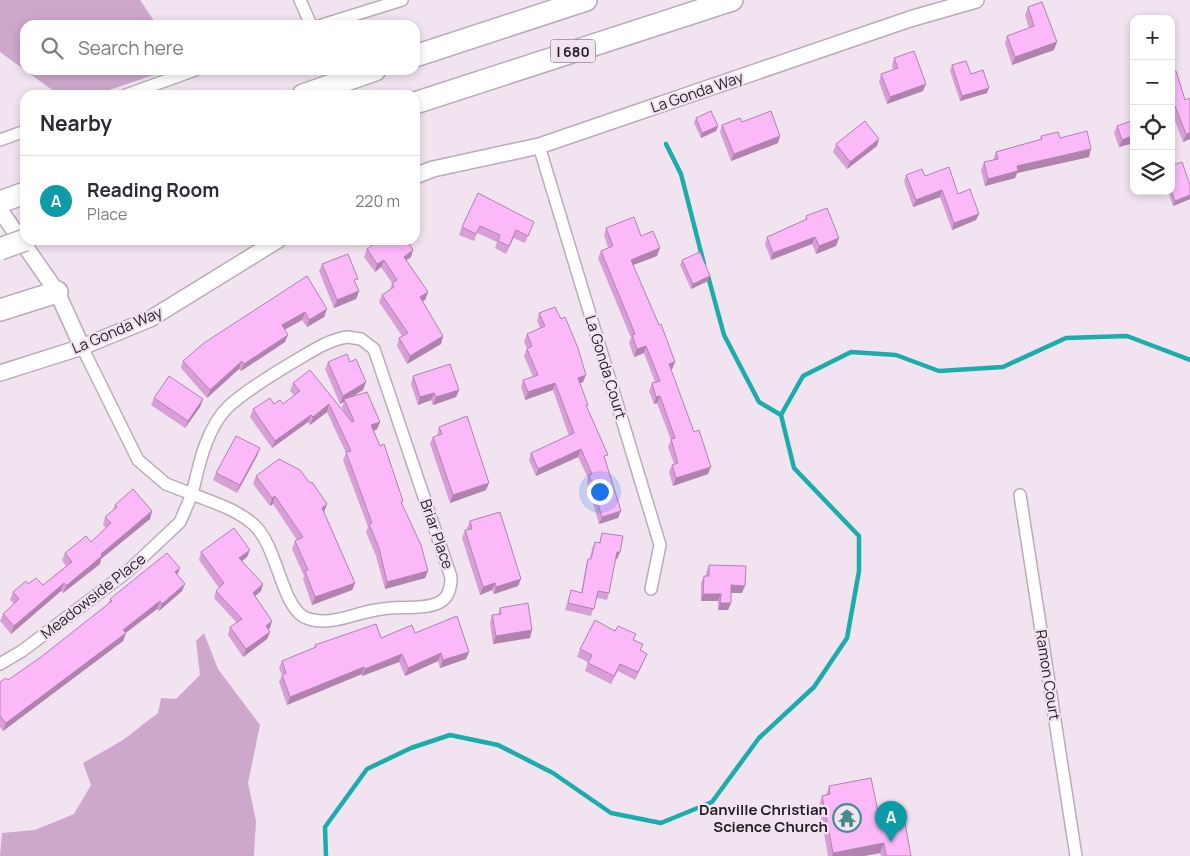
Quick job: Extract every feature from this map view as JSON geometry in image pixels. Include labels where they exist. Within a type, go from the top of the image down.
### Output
[{"type":"highway","points":[[420,54],[586,0]]},
{"type":"highway","name":"I 680","points":[[420,101],[732,0]]},
{"type":"highway","points":[[317,90],[361,75]]},
{"type":"highway","points":[[0,202],[20,195]]},
{"type":"highway","points":[[0,249],[20,242]]},
{"type":"highway","points":[[0,310],[57,292]]},
{"type":"street","points":[[300,0],[308,20]]},
{"type":"street","points":[[338,20],[402,0]]},
{"type":"street","name":"La Gonda Way","points":[[420,174],[433,169],[539,146],[910,19],[976,0]]},
{"type":"street","points":[[140,90],[182,75]]},
{"type":"street","points":[[0,140],[20,133]]},
{"type":"street","name":"La Gonda Court","points":[[539,146],[660,545],[651,590]]},
{"type":"street","points":[[0,210],[20,239]]},
{"type":"street","points":[[24,245],[57,292],[82,348],[138,460],[166,484],[192,494]]},
{"type":"street","name":"La Gonda Way","points":[[0,373],[82,348],[150,319],[270,245]]},
{"type":"street","name":"Briar Place","points":[[347,337],[361,339],[374,349],[380,364],[451,577],[451,590],[443,601],[428,607],[377,609],[329,621],[308,619],[292,607],[267,542],[254,524],[234,511],[192,494],[199,464],[211,433],[228,407],[277,371],[333,339],[347,337]]},
{"type":"street","name":"Meadowside Place","points":[[0,664],[22,651],[127,572],[180,522],[192,494]]},
{"type":"street","name":"Ramon Court","points":[[1020,495],[1076,856]]},
{"type":"shaded area","points":[[0,0],[140,0],[154,20],[20,20],[20,67],[0,52]]},
{"type":"shaded area","points":[[32,75],[154,75],[109,90],[52,90]]},
{"type":"shaded area","points":[[204,633],[218,669],[260,725],[248,783],[256,821],[254,856],[0,856],[2,833],[35,830],[74,814],[91,785],[83,763],[123,740],[158,713],[161,698],[176,699],[200,675],[196,641]]},
{"type":"building","points":[[1042,2],[1057,42],[1015,57],[1007,36],[1034,26],[1028,7]]},
{"type":"building","points":[[914,51],[926,84],[890,97],[881,74],[898,68],[894,58]]},
{"type":"building","points":[[966,61],[971,74],[983,70],[989,88],[962,96],[952,65]]},
{"type":"building","points":[[1175,71],[1185,100],[1190,98],[1190,133],[1186,134],[1175,106]]},
{"type":"building","points":[[711,111],[718,126],[702,133],[696,118]]},
{"type":"building","points":[[771,111],[780,136],[734,154],[722,125],[740,118],[742,122]]},
{"type":"building","points":[[865,121],[879,139],[850,162],[836,144]]},
{"type":"building","points":[[1130,121],[1130,137],[1122,140],[1117,126]]},
{"type":"building","points":[[1087,131],[1091,149],[1017,166],[1018,171],[988,179],[984,162],[998,159],[996,152],[1042,139],[1041,136],[1058,132],[1060,138]]},
{"type":"building","points":[[1182,162],[1190,185],[1190,195],[1175,201],[1173,195],[1175,195],[1175,165]]},
{"type":"building","points":[[949,167],[958,194],[970,189],[979,214],[954,223],[942,190],[916,200],[906,175],[922,169],[925,176]]},
{"type":"building","points":[[478,193],[534,222],[528,236],[516,230],[509,246],[498,241],[500,235],[480,226],[476,234],[462,227]]},
{"type":"building","points":[[827,208],[839,238],[819,246],[815,237],[773,253],[767,237],[807,219],[806,216]]},
{"type":"building","points":[[634,217],[641,236],[653,231],[660,248],[631,260],[659,325],[661,324],[675,362],[669,364],[694,432],[699,430],[711,467],[676,478],[672,465],[678,463],[671,439],[675,438],[660,396],[656,397],[652,383],[660,381],[646,346],[637,349],[632,335],[635,334],[601,251],[613,246],[606,228]]},
{"type":"building","points":[[373,245],[410,245],[413,250],[404,257],[428,292],[420,297],[443,336],[410,356],[399,338],[408,333],[382,295],[394,287],[392,283],[397,280],[384,260],[377,264],[367,249]]},
{"type":"building","points":[[700,252],[710,276],[693,284],[682,260]]},
{"type":"building","points":[[348,254],[358,279],[354,280],[359,291],[337,300],[322,264]]},
{"type":"building","points":[[307,276],[327,309],[309,320],[305,312],[282,325],[288,335],[244,364],[242,361],[210,390],[183,361],[204,343]]},
{"type":"building","points":[[555,307],[561,319],[565,317],[578,348],[586,375],[578,378],[588,405],[586,405],[608,455],[604,456],[621,511],[602,517],[589,475],[592,474],[581,449],[538,469],[531,453],[574,433],[555,383],[528,392],[523,380],[538,375],[527,349],[532,346],[527,334],[545,326],[539,313]]},
{"type":"building","points":[[347,354],[350,362],[356,359],[366,382],[343,396],[328,362]]},
{"type":"building","points":[[450,364],[459,390],[436,397],[434,393],[420,397],[413,376]]},
{"type":"building","points":[[310,370],[352,422],[354,421],[344,399],[367,392],[380,422],[371,425],[380,446],[384,444],[403,501],[401,502],[421,545],[428,571],[387,582],[379,548],[369,524],[372,523],[346,452],[351,451],[329,404],[313,417],[311,415],[275,441],[253,409],[270,398],[274,404],[280,400],[283,404],[300,391],[293,383]]},
{"type":"building","points":[[169,376],[203,399],[188,421],[154,398]]},
{"type":"building","points":[[467,416],[489,483],[453,495],[433,437],[442,434],[439,427]]},
{"type":"building","points":[[236,436],[260,448],[240,485],[216,473]]},
{"type":"building","points":[[279,459],[300,470],[310,483],[312,482],[327,504],[322,508],[355,583],[315,597],[305,571],[308,570],[295,541],[303,537],[275,496],[272,498],[256,476]]},
{"type":"building","points":[[133,489],[152,511],[66,586],[64,583],[14,626],[3,614],[19,599],[13,592],[26,581],[28,584],[36,578],[43,585],[72,562],[65,553],[86,536],[91,542],[111,523],[105,517]]},
{"type":"building","points":[[500,512],[521,579],[496,587],[495,583],[483,587],[465,530],[472,529],[470,521]]},
{"type":"building","points":[[234,528],[250,550],[239,558],[263,584],[253,593],[272,621],[266,626],[270,632],[246,649],[230,627],[242,619],[216,591],[224,583],[201,552]]},
{"type":"building","points":[[602,533],[623,536],[620,552],[617,552],[609,593],[598,591],[594,609],[568,603],[571,590],[582,593],[588,559],[591,559],[595,542],[600,543]]},
{"type":"building","points":[[167,553],[180,568],[175,572],[185,584],[162,604],[160,601],[123,630],[126,633],[6,723],[0,716],[0,682],[6,678],[8,680],[41,657],[112,601],[110,599]]},
{"type":"building","points":[[709,565],[746,566],[745,586],[731,585],[731,603],[720,603],[721,594],[703,594],[704,576],[709,576]]},
{"type":"building","points":[[528,603],[532,630],[496,636],[492,615],[501,614],[500,608]]},
{"type":"building","points":[[457,616],[469,652],[443,660],[441,653],[408,668],[402,654],[290,697],[282,675],[286,673],[282,661],[316,647],[315,645],[376,624],[381,638],[412,625],[415,633]]},
{"type":"building","points":[[595,620],[615,631],[618,626],[636,634],[633,640],[643,644],[640,650],[647,654],[638,672],[620,664],[614,676],[588,663],[592,655],[580,649]]},
{"type":"building","name":"Danville Christian Science Church","points":[[871,778],[880,821],[904,817],[911,856],[886,856],[884,843],[833,853],[822,796],[830,794],[829,786]]},
{"type":"waterway","points":[[666,144],[681,174],[704,264]]},
{"type":"waterway","points":[[708,276],[724,335],[759,402],[781,415]]},
{"type":"waterway","points":[[326,856],[325,827],[367,769],[411,748],[450,735],[498,745],[553,773],[611,813],[661,823],[712,802],[759,738],[814,687],[847,638],[859,571],[859,536],[794,468],[781,415],[803,376],[851,352],[896,355],[939,371],[1003,367],[1066,338],[1127,336],[1190,360]]},
{"type":"place","name":"Danville Christian Science Church","points":[[847,818]]},
{"type":"place","name":"Reading Room","points":[[891,842]]}]
